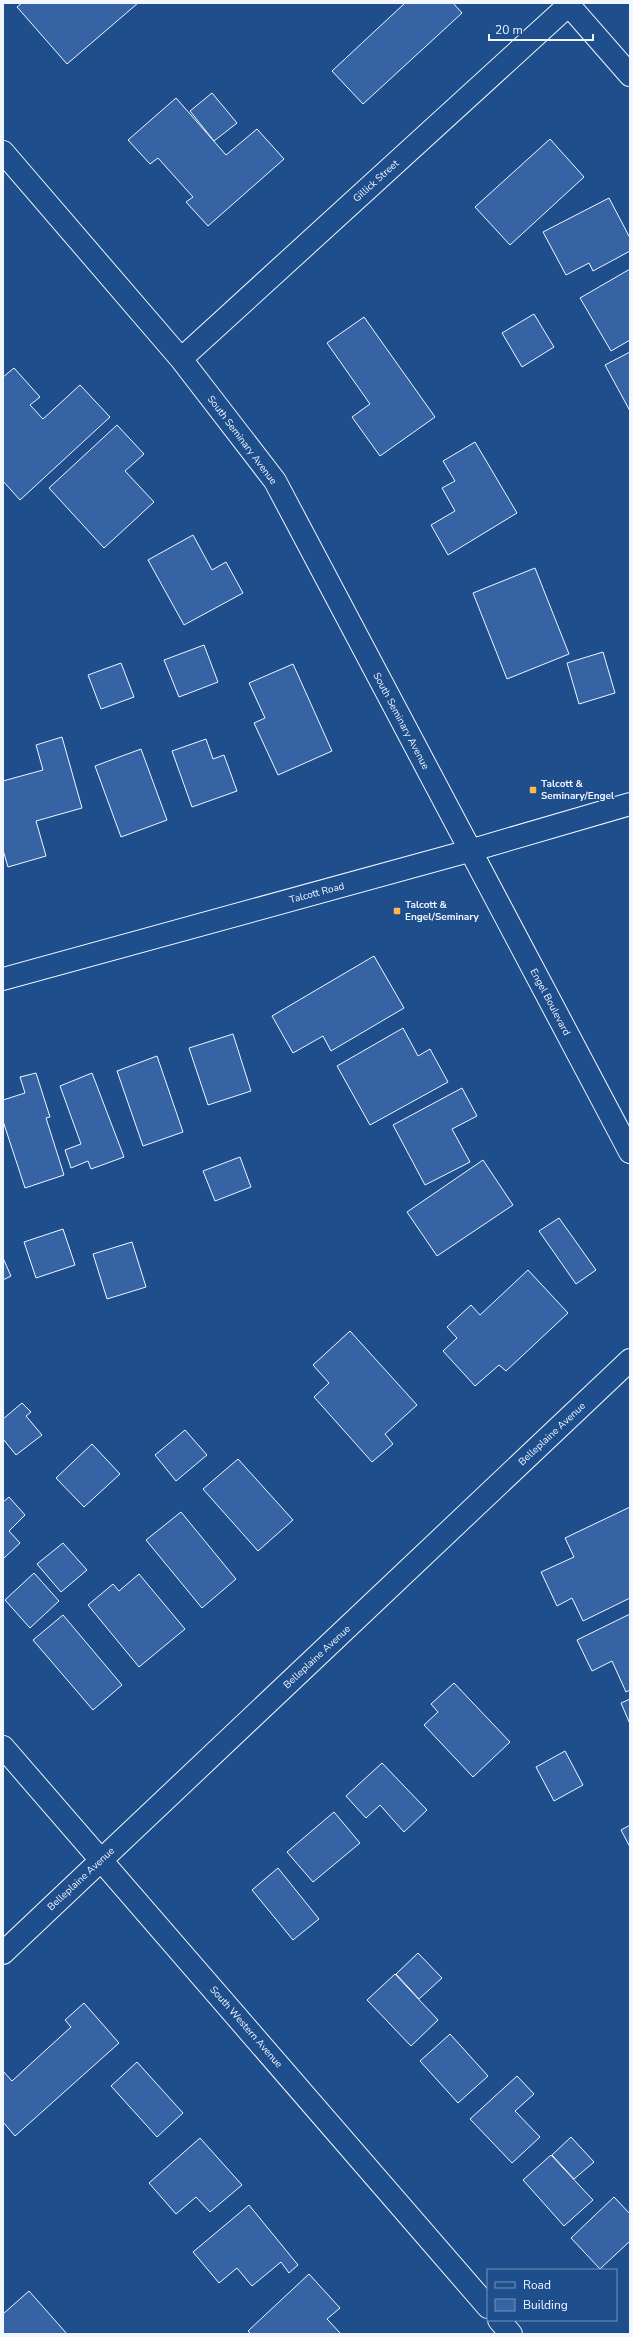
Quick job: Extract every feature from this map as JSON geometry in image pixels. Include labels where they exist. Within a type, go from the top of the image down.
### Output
[{"type":"street","points":[[569,4],[630,75]]},
{"type":"street","name":"Gillick Street","points":[[181,359],[569,4]]},
{"type":"street","name":"South Seminary Avenue","points":[[3,152],[181,359],[275,481],[469,851]]},
{"type":"street","name":"Talcott Road","points":[[3,979],[469,851],[630,804]]},
{"type":"street","name":"Engel Boulevard","points":[[469,851],[630,1152]]},
{"type":"street","name":"Belleplaine Avenue","points":[[3,1953],[630,1360]]},
{"type":"street","name":"South Western Avenue","points":[[3,1747],[487,2306]]},
{"type":"street","points":[[500,2321],[511,2334]]},
{"type":"building","points":[[22,3],[138,3],[67,64],[17,7]]},
{"type":"building","points":[[405,3],[453,3],[462,13],[363,104],[332,71]]},
{"type":"building","points":[[212,93],[237,123],[214,141],[190,111]]},
{"type":"building","points":[[176,98],[226,155],[257,129],[284,159],[208,226],[186,202],[193,197],[158,158],[150,164],[128,140]]},
{"type":"building","points":[[550,139],[584,177],[510,245],[475,207]]},
{"type":"building","points":[[609,198],[630,238],[630,251],[593,271],[589,263],[566,275],[543,232]]},
{"type":"building","points":[[630,269],[630,340],[611,351],[580,298]]},
{"type":"building","points":[[534,314],[554,347],[522,367],[502,333]]},
{"type":"building","points":[[364,317],[435,417],[380,456],[352,417],[370,404],[327,343]]},
{"type":"building","points":[[630,352],[630,411],[605,365]]},
{"type":"building","points":[[14,368],[40,397],[30,405],[43,419],[80,385],[110,417],[20,500],[3,481],[3,377]]},
{"type":"building","points":[[117,425],[144,454],[125,471],[154,502],[104,548],[49,488]]},
{"type":"building","points":[[475,442],[517,513],[448,555],[431,525],[455,511],[442,488],[455,481],[443,461]]},
{"type":"building","points":[[193,535],[212,570],[226,562],[243,593],[184,625],[148,560]]},
{"type":"building","points":[[535,568],[569,654],[507,679],[473,593]]},
{"type":"building","points":[[204,645],[218,682],[179,697],[164,660]]},
{"type":"building","points":[[603,652],[615,693],[579,704],[567,663]]},
{"type":"building","points":[[121,663],[134,697],[101,709],[88,675]]},
{"type":"building","points":[[293,664],[332,751],[278,775],[254,723],[265,718],[249,683]]},
{"type":"building","points":[[62,737],[82,808],[36,821],[46,856],[8,867],[3,850],[3,781],[43,770],[36,745]]},
{"type":"building","points":[[206,739],[213,759],[224,755],[237,791],[192,807],[172,751]]},
{"type":"building","points":[[141,749],[167,820],[121,837],[95,766]]},
{"type":"building","points":[[374,956],[404,1008],[331,1051],[323,1036],[293,1053],[272,1016]]},
{"type":"building","points":[[403,1028],[418,1056],[430,1049],[448,1082],[370,1125],[337,1066]]},
{"type":"building","points":[[233,1034],[251,1091],[208,1105],[189,1048]]},
{"type":"building","points":[[157,1056],[183,1132],[143,1146],[117,1071]]},
{"type":"building","points":[[36,1073],[50,1117],[46,1118],[64,1175],[25,1188],[3,1121],[3,1100],[25,1093],[20,1077]]},
{"type":"building","points":[[92,1073],[124,1157],[91,1169],[88,1161],[71,1168],[65,1150],[81,1144],[60,1086]]},
{"type":"building","points":[[462,1088],[477,1116],[452,1129],[470,1162],[425,1185],[393,1125]]},
{"type":"building","points":[[240,1157],[251,1187],[215,1201],[203,1171]]},
{"type":"building","points":[[483,1160],[513,1205],[437,1256],[407,1212]]},
{"type":"building","points":[[559,1218],[596,1270],[576,1284],[539,1231]]},
{"type":"building","points":[[63,1229],[75,1265],[36,1278],[24,1242]]},
{"type":"building","points":[[132,1242],[146,1287],[107,1299],[93,1254]]},
{"type":"building","points":[[3,1258],[11,1276],[3,1280]]},
{"type":"building","points":[[528,1270],[568,1313],[506,1371],[499,1365],[475,1386],[443,1351],[457,1338],[447,1327],[471,1305],[480,1315]]},
{"type":"building","points":[[350,1331],[417,1405],[385,1434],[393,1444],[372,1462],[314,1397],[329,1383],[313,1365]]},
{"type":"building","points":[[22,1403],[31,1412],[26,1416],[42,1435],[16,1455],[3,1439],[3,1419]]},
{"type":"building","points":[[185,1430],[207,1455],[176,1481],[155,1455]]},
{"type":"building","points":[[92,1444],[120,1474],[84,1507],[56,1478]]},
{"type":"building","points":[[238,1459],[293,1520],[258,1551],[203,1489]]},
{"type":"building","points":[[9,1497],[25,1515],[9,1531],[20,1543],[3,1559],[3,1502]]},
{"type":"building","points":[[630,1507],[630,1598],[583,1621],[572,1598],[557,1606],[541,1572],[574,1557],[565,1538]]},
{"type":"building","points":[[181,1512],[236,1579],[202,1608],[146,1540]]},
{"type":"building","points":[[63,1543],[87,1570],[61,1592],[37,1564]]},
{"type":"building","points":[[34,1573],[59,1601],[30,1628],[5,1600]]},
{"type":"building","points":[[139,1574],[185,1629],[139,1667],[88,1605],[113,1584],[119,1591]]},
{"type":"building","points":[[630,1614],[630,1690],[626,1692],[612,1661],[592,1671],[577,1640]]},
{"type":"building","points":[[63,1615],[122,1685],[93,1710],[33,1640]]},
{"type":"building","points":[[454,1683],[510,1742],[473,1777],[424,1725],[438,1712],[431,1704]]},
{"type":"building","points":[[630,1699],[630,1724],[621,1703]]},
{"type":"building","points":[[565,1751],[583,1785],[554,1801],[536,1767]]},
{"type":"building","points":[[382,1763],[427,1810],[404,1832],[380,1805],[366,1818],[346,1796]]},
{"type":"building","points":[[334,1812],[360,1843],[313,1882],[287,1852]]},
{"type":"building","points":[[630,1825],[630,1847],[621,1830]]},
{"type":"building","points":[[278,1868],[319,1919],[293,1940],[252,1890]]},
{"type":"building","points":[[418,1953],[442,1978],[419,1999],[396,1974]]},
{"type":"building","points":[[395,1974],[438,2020],[411,2046],[367,2000]]},
{"type":"building","points":[[84,2003],[119,2043],[15,2136],[3,2122],[3,2071],[12,2081],[71,2027],[65,2020]]},
{"type":"building","points":[[450,2034],[488,2076],[458,2103],[420,2061]]},
{"type":"building","points":[[137,2062],[183,2113],[157,2137],[111,2086]]},
{"type":"building","points":[[517,2076],[534,2094],[515,2111],[540,2137],[512,2163],[470,2119]]},
{"type":"building","points":[[571,2137],[594,2162],[574,2179],[552,2155]]},
{"type":"building","points":[[200,2138],[242,2185],[210,2212],[196,2197],[176,2214],[149,2183]]},
{"type":"building","points":[[551,2155],[593,2200],[564,2226],[523,2180]]},
{"type":"building","points":[[614,2197],[630,2214],[630,2241],[600,2269],[571,2238]]},
{"type":"building","points":[[249,2205],[298,2265],[289,2273],[281,2262],[252,2286],[237,2268],[219,2283],[193,2252]]},
{"type":"building","points":[[309,2274],[340,2308],[327,2319],[341,2334],[251,2334],[248,2331]]},
{"type":"building","points":[[29,2291],[67,2334],[3,2334],[3,2314]]},
{"type":"place","name":"Talcott & Seminary/Engel","points":[[533,790]]},
{"type":"place","name":"Talcott & Engel/Seminary","points":[[397,911]]}]
